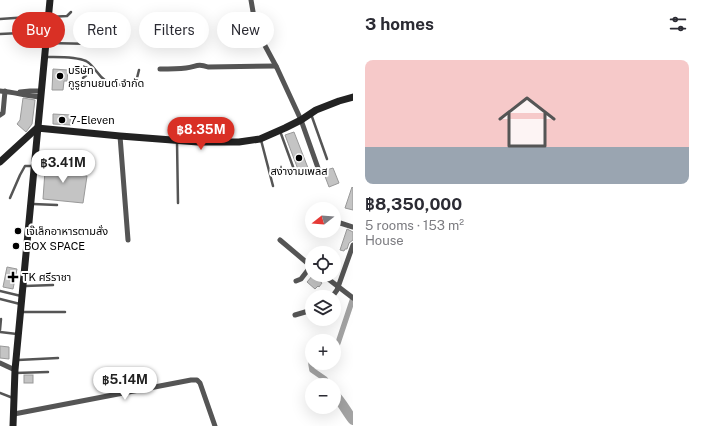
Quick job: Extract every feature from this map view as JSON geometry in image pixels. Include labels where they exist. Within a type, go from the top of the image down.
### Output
[{"type":"main road","points":[[49,12],[50,0]]},
{"type":"main road","points":[[13,426],[14,371],[45,48]]},
{"type":"main road","points":[[0,162],[37,128],[198,142],[239,142],[260,139],[280,131],[316,110],[353,97]]},
{"type":"street","points":[[251,0],[256,29],[276,66],[300,120],[318,168]]},
{"type":"street","points":[[160,69],[188,68],[202,65],[208,67],[276,66]]},
{"type":"street","points":[[0,115],[3,113],[3,91],[30,91],[41,94]]},
{"type":"street","points":[[120,136],[128,240]]},
{"type":"street","points":[[341,224],[353,228]]},
{"type":"street","points":[[280,240],[305,260]]},
{"type":"street","points":[[337,290],[353,245]]},
{"type":"street","points":[[296,281],[301,279],[305,274]]},
{"type":"street","points":[[333,282],[351,297]]},
{"type":"street","points":[[295,315],[305,312]]},
{"type":"street","points":[[0,363],[14,371]]},
{"type":"street","points":[[14,414],[197,380],[200,383],[215,426]]},
{"type":"lane","points":[[65,16],[71,12]]},
{"type":"lane","points":[[0,19],[12,18]]},
{"type":"lane","points":[[0,34],[12,33]]},
{"type":"lane","points":[[44,57],[76,58],[86,61],[102,79],[112,84],[124,85],[136,82],[139,70]]},
{"type":"lane","points":[[83,78],[94,69]]},
{"type":"lane","points":[[310,114],[327,159]]},
{"type":"lane","points":[[280,131],[296,175]]},
{"type":"lane","points":[[260,139],[273,186]]},
{"type":"lane","points":[[177,140],[178,204]]},
{"type":"lane","points":[[10,198],[25,166],[34,166]]},
{"type":"lane","points":[[30,204],[57,205]]},
{"type":"lane","points":[[22,286],[53,284]]},
{"type":"lane","points":[[0,291],[21,300]]},
{"type":"lane","points":[[0,299],[21,300]]},
{"type":"lane","points":[[20,312],[65,312]]},
{"type":"lane","points":[[1,319],[0,331],[18,334]]},
{"type":"lane","points":[[15,360],[58,358]]},
{"type":"lane","points":[[14,371],[48,372]]},
{"type":"lane","points":[[0,393],[14,398]]},
{"type":"building","name":"บริษัท กูรูยานยนต์ จำกัด","points":[[53,69],[68,70],[67,81],[64,81],[63,90],[52,90]]},
{"type":"building","points":[[23,98],[35,100],[32,124],[26,132],[17,124],[20,120]]},
{"type":"building","name":"7-Eleven","points":[[53,114],[71,115],[71,125],[53,124]]},
{"type":"building","name":"สง่างามเพลส","points":[[294,132],[308,168],[299,172],[285,135]]},
{"type":"building","points":[[46,161],[66,162],[64,173],[87,176],[83,203],[43,199]]},
{"type":"building","points":[[333,168],[339,183],[329,187],[323,171]]},
{"type":"building","points":[[352,187],[353,188],[353,210],[345,208]]},
{"type":"building","points":[[347,229],[353,232],[353,240],[349,243],[347,249],[344,251],[341,250]]},
{"type":"building","points":[[7,267],[17,269],[13,289],[3,287]]},
{"type":"building","points":[[307,282],[322,283],[315,289]]},
{"type":"building","points":[[0,346],[9,347],[9,359],[0,358]]},
{"type":"building","points":[[24,375],[33,375],[33,383],[24,383]]},
{"type":"waterway","points":[[341,334],[353,298]]},
{"type":"waterway","points":[[312,370],[324,378]]},
{"type":"waterway","points":[[341,403],[353,420]]},
{"type":"place","name":"บริษัท กูรูยานยนต์ จำกัด","points":[[60,76]]},
{"type":"place","name":"7-Eleven","points":[[62,120]]},
{"type":"place","name":"สง่างามเพลส","points":[[299,158]]},
{"type":"place","name":"เจ๊เล็กอาหารตามสั่ง","points":[[18,231]]},
{"type":"place","name":"BOX SPACE","points":[[16,246]]},
{"type":"place","name":"TK ศรีราชา","points":[[13,277]]}]
